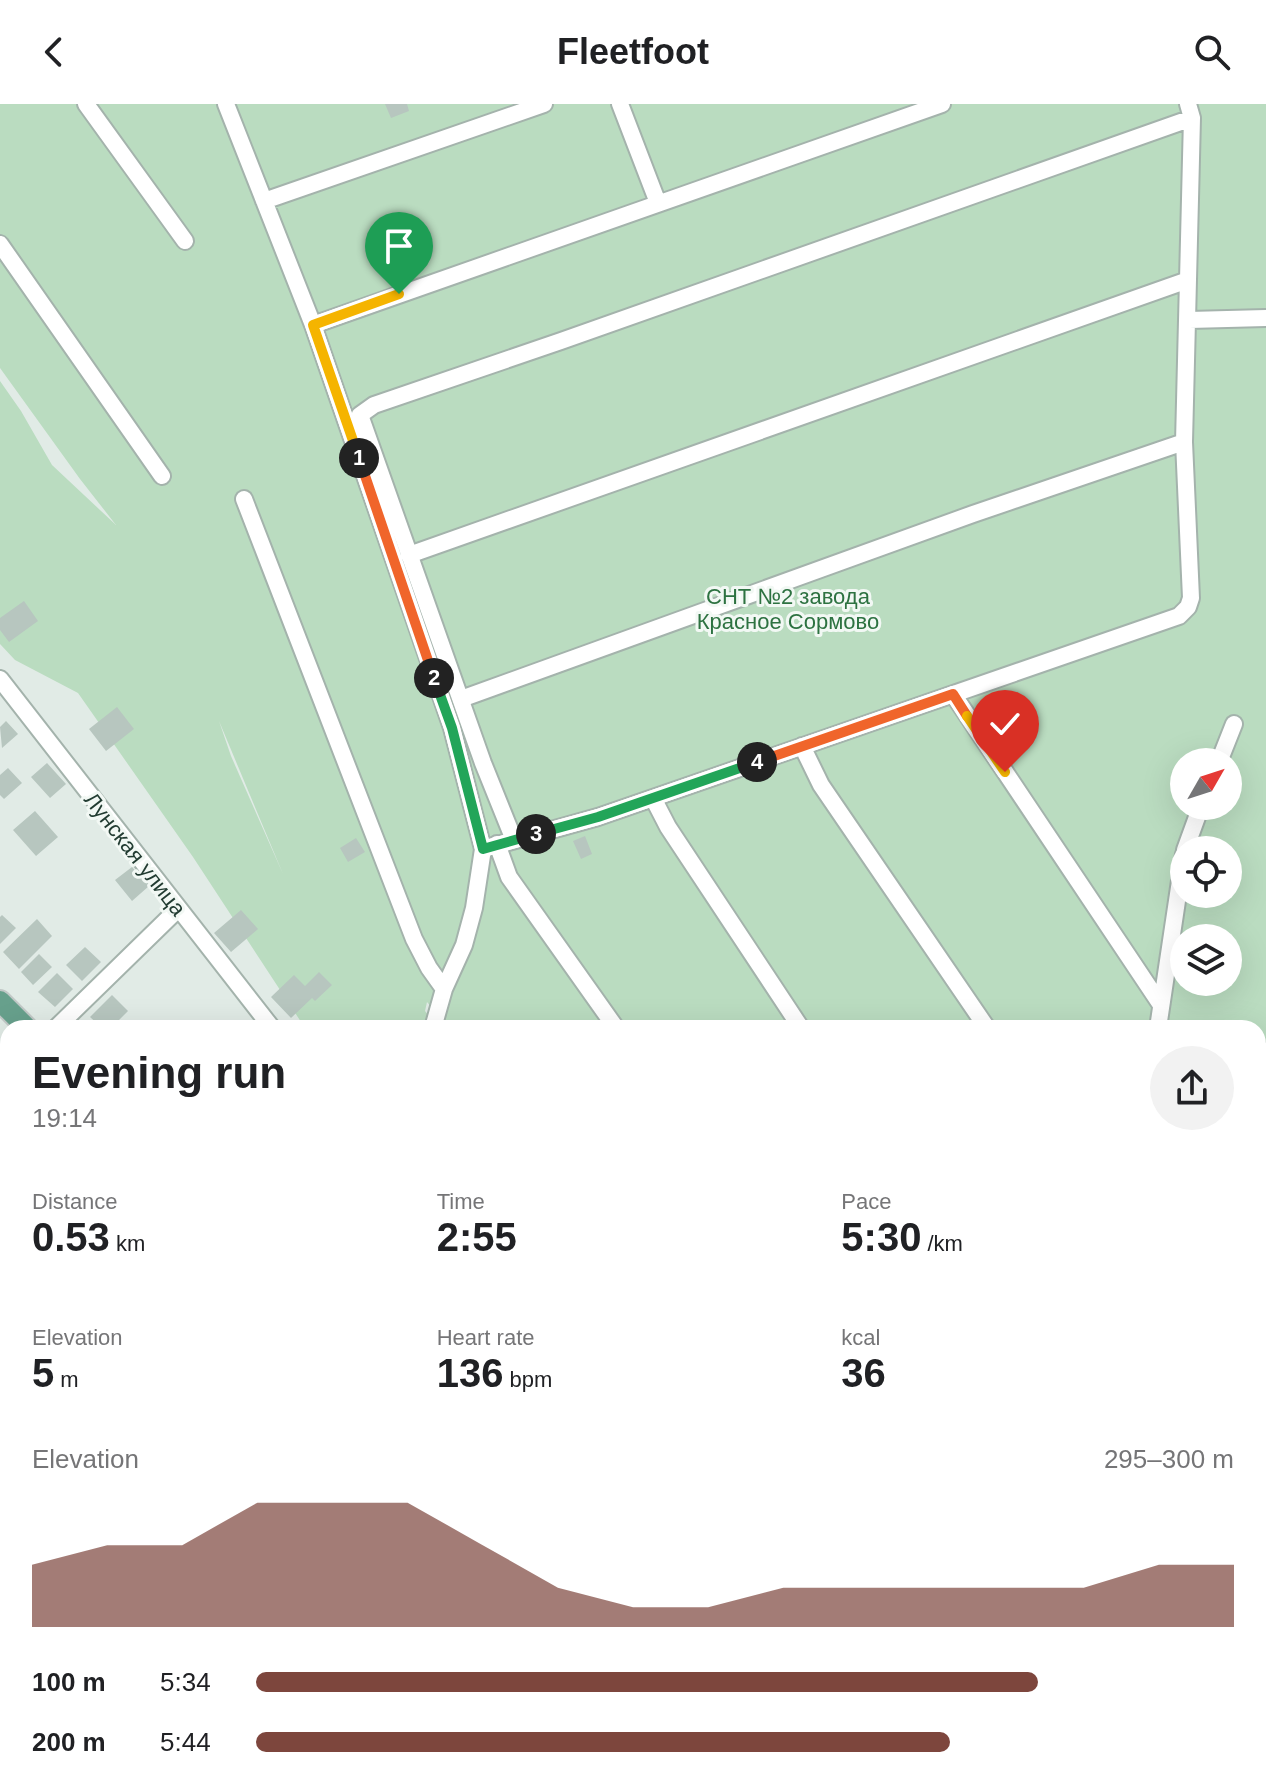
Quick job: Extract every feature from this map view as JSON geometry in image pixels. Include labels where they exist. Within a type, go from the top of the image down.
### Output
[{"type":"main road","points":[[0,1001],[19,1020]]},
{"type":"street","points":[[86,104],[185,241]]},
{"type":"street","points":[[226,104],[313,325],[490,846],[610,1020]]},
{"type":"street","points":[[264,201],[544,104]]},
{"type":"street","points":[[620,104],[658,203]]},
{"type":"street","points":[[313,325],[942,104]]},
{"type":"street","points":[[490,846],[514,840],[598,817],[1179,616],[1188,607],[1191,598],[1184,442],[1189,320],[1190,111],[561,341],[374,405],[360,415],[514,840]]},
{"type":"street","points":[[0,244],[162,476]]},
{"type":"street","points":[[409,555],[1188,280]]},
{"type":"street","points":[[1189,320],[1266,318]]},
{"type":"street","points":[[461,699],[973,514],[1184,442]]},
{"type":"street","points":[[244,499],[414,939],[444,989]]},
{"type":"street","name":"Лунская улица","points":[[0,679],[266,1020]]},
{"type":"street","points":[[953,694],[1161,1005]]},
{"type":"street","points":[[1225,748],[1234,724]]},
{"type":"street","points":[[802,746],[821,785],[982,1020]]},
{"type":"street","points":[[653,798],[668,827],[796,1020]]},
{"type":"street","points":[[435,1020],[444,989],[464,945],[490,846]]},
{"type":"street","points":[[1159,1020],[1176,908]]},
{"type":"street","points":[[64,1020],[178,909]]},
{"type":"green space","name":"СНТ №2 завода Красное Сормово","points":[[0,104],[1266,104],[1266,1020],[442,1020],[427,1002],[425,1011],[432,1020],[300,1020],[193,857],[78,693],[15,660],[0,644],[0,381],[52,465],[116,525],[0,368]],"holes":[[[219,721],[283,874],[231,756]]]},
{"type":"building","points":[[385,104],[407,104],[409,111],[391,118]]},
{"type":"building","points":[[24,601],[38,621],[9,642],[0,630],[0,618]]},
{"type":"building","points":[[117,707],[134,729],[106,751],[89,729]]},
{"type":"building","points":[[6,721],[18,734],[2,748],[0,727]]},
{"type":"building","points":[[47,763],[66,784],[50,798],[31,777]]},
{"type":"building","points":[[8,768],[22,783],[4,799],[0,795],[0,775]]},
{"type":"building","points":[[35,811],[58,837],[36,856],[13,830]]},
{"type":"building","points":[[585,836],[592,854],[581,859],[573,841]]},
{"type":"building","points":[[356,838],[365,852],[348,862],[340,848]]},
{"type":"building","points":[[132,867],[149,886],[132,901],[115,880]]},
{"type":"building","points":[[241,910],[258,929],[231,952],[214,933]]},
{"type":"building","points":[[2,915],[16,928],[0,944],[0,917]]},
{"type":"building","points":[[37,919],[52,936],[19,969],[3,952]]},
{"type":"building","points":[[85,947],[101,962],[82,981],[66,965]]},
{"type":"building","points":[[39,954],[52,967],[33,985],[21,972]]},
{"type":"building","points":[[319,972],[332,985],[315,1001],[312,998],[291,1018],[271,997],[294,975],[305,986]]},
{"type":"building","points":[[57,973],[73,989],[55,1007],[38,992]]},
{"type":"building","points":[[112,995],[128,1011],[119,1020],[93,1020],[90,1017]]},
{"type":"route","points":[[399,294],[313,325],[452,728],[483,849],[598,817],[953,694],[1005,772]]}]
